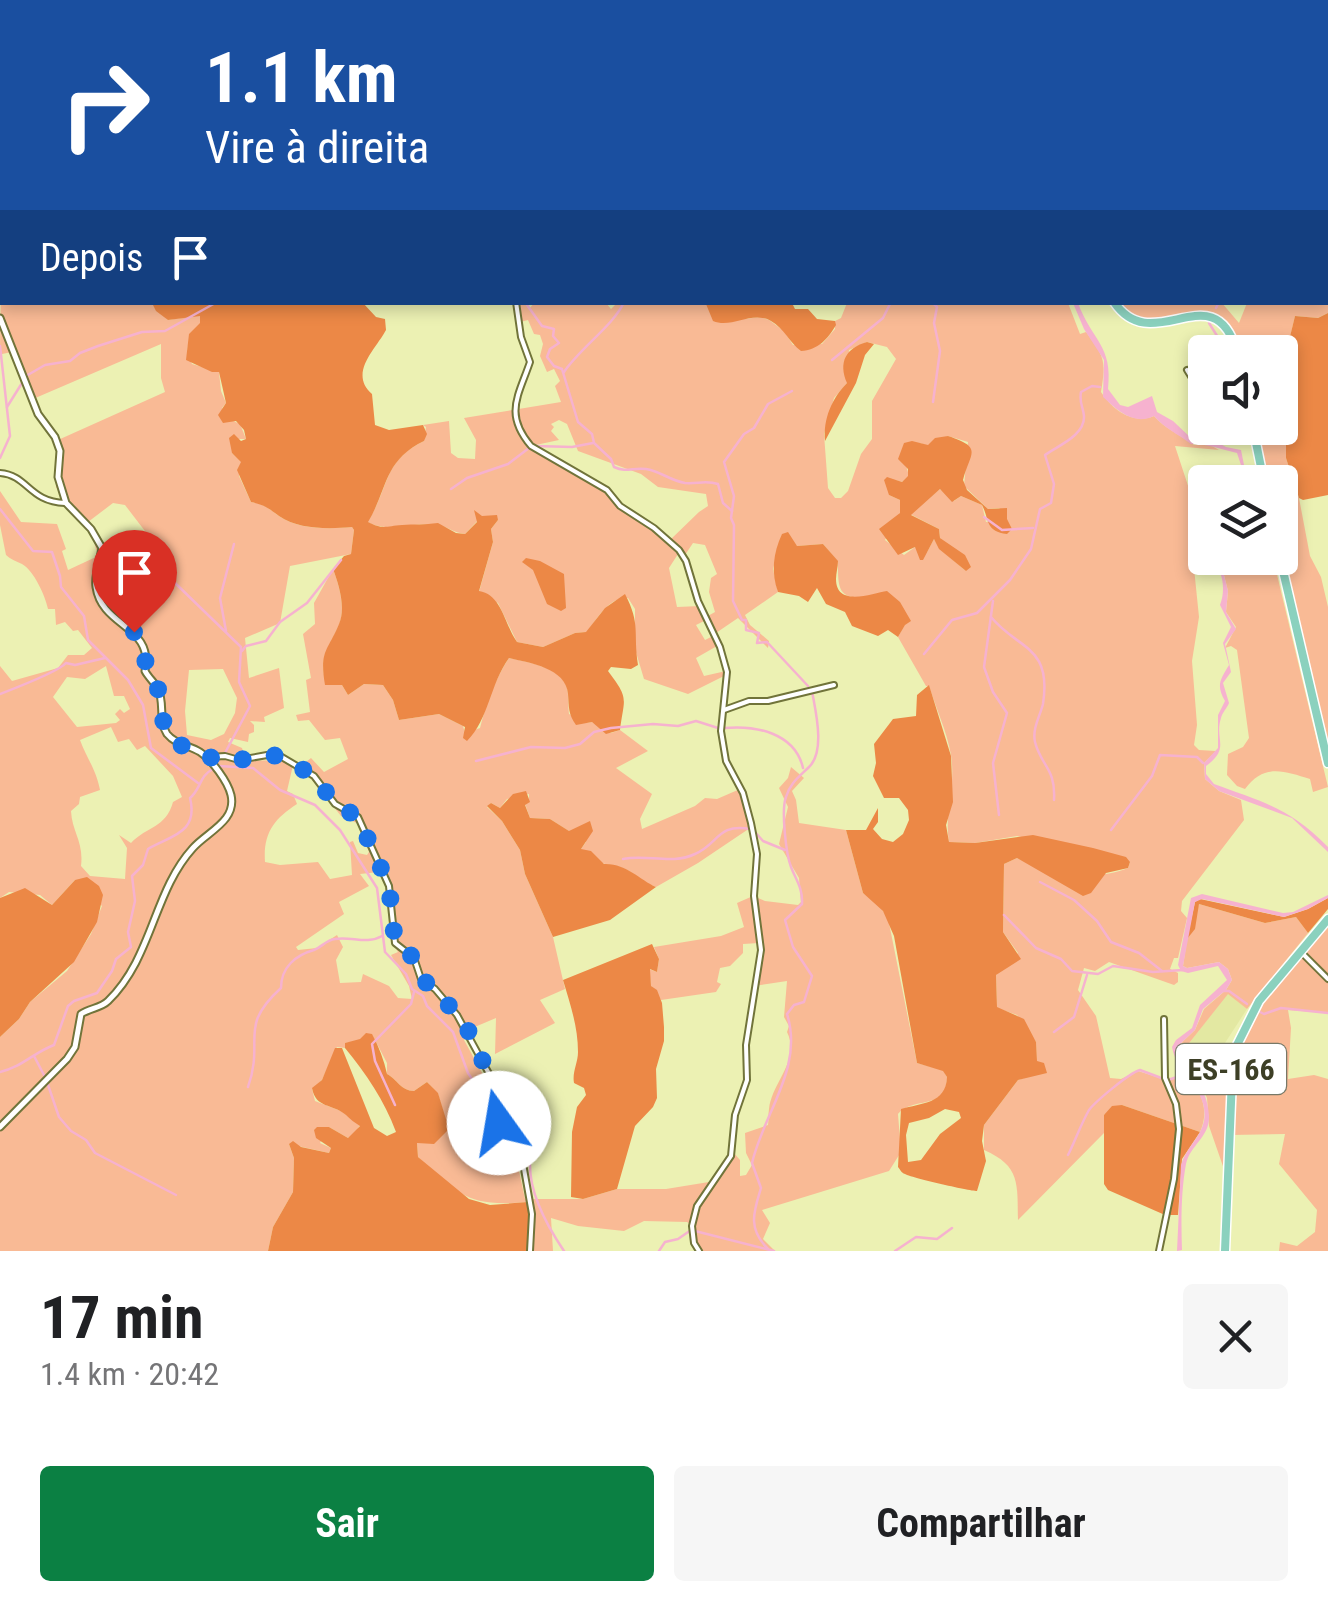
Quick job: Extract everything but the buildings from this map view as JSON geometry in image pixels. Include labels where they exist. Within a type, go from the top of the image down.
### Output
[{"type":"main road","points":[[1116,305],[1123,316],[1148,325],[1194,315],[1216,318],[1231,335]]},
{"type":"main road","points":[[1284,575],[1328,762]]},
{"type":"main road","name":"ES-166","points":[[1225,1251],[1233,1054],[1258,1001],[1328,918]]},
{"type":"street","points":[[516,305],[521,338],[530,362],[514,420],[530,446],[607,490],[620,506],[679,550],[724,659],[728,686],[721,731],[726,761],[742,792],[757,854],[754,896],[761,950],[746,1045],[748,1080],[735,1115],[731,1156],[696,1206],[692,1226],[699,1251]]},
{"type":"street","points":[[0,318],[38,414],[55,437],[60,452],[58,477],[66,503],[92,529],[102,548],[95,581],[98,598],[109,616],[134,632],[144,646],[144,670],[158,689],[165,731],[175,742],[206,758],[230,790],[231,810],[176,867],[132,972],[105,1004],[81,1014],[72,1053],[0,1128]]},
{"type":"street","points":[[0,473],[17,477],[38,498],[66,503]]},
{"type":"street","points":[[724,710],[750,701],[834,685]]},
{"type":"street","points":[[206,758],[280,756],[314,776],[335,804],[358,817],[389,886],[395,942],[414,958],[420,978],[457,1014],[499,1092],[499,1123],[524,1169],[532,1214],[530,1251]]},
{"type":"street","points":[[1301,952],[1328,979]]},
{"type":"street","points":[[1159,1251],[1172,1190],[1179,1128],[1176,1104],[1165,1078],[1164,1019]]},
{"type":"shaded area","points":[[1,305],[154,305],[168,320],[200,315],[201,323],[189,342],[189,357],[192,364],[219,372],[226,403],[222,408],[240,424],[246,439],[239,439],[232,453],[242,462],[239,476],[251,502],[296,524],[354,530],[351,554],[290,566],[280,623],[245,638],[249,678],[279,668],[284,708],[264,717],[265,722],[250,721],[254,732],[249,734],[248,742],[230,738],[228,742],[242,748],[246,761],[280,760],[293,765],[287,791],[297,804],[272,828],[265,862],[318,862],[330,879],[352,875],[350,842],[353,841],[358,853],[369,852],[359,824],[341,816],[301,766],[311,758],[324,772],[348,759],[340,738],[325,740],[309,720],[298,721],[296,715],[310,712],[306,680],[311,678],[303,634],[315,624],[314,603],[333,569],[342,611],[324,660],[327,685],[342,685],[348,695],[364,684],[383,685],[399,720],[439,714],[463,726],[465,733],[480,728],[499,674],[509,658],[525,661],[551,670],[564,681],[569,714],[611,733],[620,730],[648,751],[616,768],[652,794],[640,819],[642,829],[705,798],[717,799],[740,789],[753,826],[656,887],[625,869],[594,858],[581,849],[586,842],[550,819],[530,818],[525,804],[529,794],[507,799],[500,808],[491,803],[487,807],[502,821],[520,850],[525,874],[553,937],[565,989],[540,1000],[555,1023],[495,1054],[496,1018],[470,1029],[464,1040],[497,1100],[496,1127],[518,1166],[525,1199],[583,1199],[617,1189],[666,1189],[715,1181],[733,1152],[740,1160],[740,1176],[746,1175],[752,1165],[746,1153],[745,1133],[768,1125],[771,1099],[791,1052],[789,1026],[784,1017],[787,981],[754,986],[762,946],[759,943],[743,944],[743,953],[730,966],[720,968],[717,982],[721,984],[716,992],[661,1000],[651,986],[649,969],[657,972],[659,959],[654,947],[721,936],[744,927],[737,903],[753,896],[765,901],[798,905],[801,902],[799,878],[779,844],[788,807],[779,788],[791,767],[804,778],[792,791],[799,823],[846,830],[863,893],[888,918],[917,1063],[943,1070],[947,1077],[941,1095],[898,1114],[901,1152],[889,1171],[762,1210],[770,1223],[763,1239],[775,1251],[698,1251],[693,1226],[687,1222],[644,1221],[624,1231],[578,1226],[551,1218],[553,1251],[531,1251],[528,1202],[479,1201],[456,1190],[418,1157],[417,1143],[446,1121],[438,1094],[427,1082],[414,1091],[387,1074],[387,1063],[375,1040],[337,1047],[322,1080],[312,1089],[315,1101],[341,1111],[360,1125],[348,1138],[329,1127],[320,1143],[331,1148],[329,1153],[289,1144],[294,1158],[293,1192],[273,1227],[268,1251],[0,1251],[0,1037],[30,1002],[67,971],[91,934],[102,906],[75,880],[52,905],[40,895],[9,892],[0,898],[0,666],[12,681],[58,668],[68,655],[84,655],[92,648],[78,630],[73,631],[65,622],[56,625],[55,609],[48,609],[35,578],[26,567],[6,555],[0,525],[0,491],[21,522],[57,524],[68,570],[98,556],[93,538],[56,487],[58,440],[165,392],[161,344],[33,399],[17,351],[2,354]],"holes":[[[113,503],[125,505],[148,535],[104,554],[88,522]],[[143,581],[154,602],[123,619],[99,593]],[[106,666],[114,696],[124,696],[130,709],[124,713],[120,709],[115,714],[120,720],[116,723],[77,727],[53,697],[67,677],[85,679]],[[223,669],[237,698],[235,713],[224,734],[211,740],[187,735],[189,670]],[[111,727],[118,742],[129,739],[137,750],[145,746],[173,776],[182,797],[173,802],[161,822],[131,843],[119,835],[127,848],[125,879],[90,876],[81,866],[71,811],[80,797],[100,790],[80,740]],[[379,872],[384,881],[398,952],[391,955],[412,999],[398,998],[389,986],[363,974],[361,982],[340,983],[336,960],[343,947],[337,935],[317,948],[296,947],[344,914],[339,902],[369,886],[360,874]]]},
{"type":"shaded area","points":[[153,305],[365,305],[376,317],[385,319],[386,330],[363,370],[365,386],[372,394],[375,425],[389,430],[423,425],[427,434],[394,467],[368,522],[385,527],[438,523],[465,534],[477,522],[474,510],[482,516],[497,515],[479,591],[498,604],[517,642],[543,647],[586,632],[605,608],[625,594],[635,621],[638,665],[631,669],[611,667],[608,671],[624,699],[620,730],[606,734],[592,722],[576,725],[561,678],[546,668],[509,658],[480,722],[467,741],[463,738],[465,727],[439,714],[399,720],[383,685],[364,684],[348,695],[342,685],[325,685],[324,657],[342,611],[333,569],[351,554],[354,530],[296,524],[251,502],[237,470],[241,462],[232,453],[229,438],[234,434],[241,441],[246,439],[244,430],[236,421],[223,423],[218,415],[226,403],[219,372],[186,360],[189,334],[200,323],[200,316],[168,320]]},
{"type":"shaded area","points":[[516,305],[526,305],[529,309],[532,305],[608,305],[611,309],[615,305],[709,305],[744,319],[769,320],[784,331],[793,345],[822,344],[835,329],[835,321],[841,318],[846,305],[1069,305],[1080,334],[1086,332],[1100,354],[1101,392],[1111,404],[1130,417],[1154,416],[1188,441],[1188,445],[1210,445],[1219,450],[1175,446],[1188,486],[1188,575],[1195,575],[1199,617],[1192,661],[1197,725],[1194,745],[1199,750],[1216,751],[1204,763],[1205,779],[1219,791],[1241,800],[1244,820],[1182,901],[1181,911],[1187,918],[1178,958],[1174,958],[1170,969],[1178,973],[1178,982],[1174,985],[1109,962],[1095,971],[1084,968],[1078,990],[1096,1016],[1110,1078],[1121,1079],[1138,1071],[1166,1080],[1186,1073],[1202,1101],[1200,1132],[1122,1105],[1104,1115],[1104,1133],[1018,1220],[1017,1186],[1011,1170],[984,1150],[984,1125],[1018,1080],[1037,1074],[1036,1042],[1017,1015],[997,1008],[996,975],[1018,953],[1003,932],[1004,864],[1017,858],[1058,872],[1101,875],[1128,868],[1130,862],[1017,836],[975,843],[949,842],[951,755],[929,686],[898,637],[905,624],[869,596],[845,594],[839,585],[838,562],[823,544],[797,546],[782,535],[773,569],[778,592],[745,615],[750,625],[769,641],[768,648],[738,618],[713,635],[706,620],[696,625],[705,640],[713,636],[717,646],[696,658],[704,676],[726,671],[726,675],[688,694],[644,679],[635,649],[635,609],[628,598],[609,605],[587,632],[543,647],[517,642],[498,603],[479,592],[493,542],[491,529],[498,520],[482,516],[465,534],[433,524],[392,527],[367,522],[393,467],[424,441],[423,425],[449,421],[451,453],[458,458],[475,459],[476,440],[464,418],[561,402],[555,386],[560,381],[554,369],[547,372],[540,356],[540,335],[534,334],[528,320],[520,322]],"holes":[[[867,342],[887,347],[896,359],[872,401],[872,439],[861,454],[848,491],[835,498],[828,488],[824,434],[834,398],[847,383],[849,350]],[[559,420],[567,424],[578,451],[641,474],[658,487],[706,494],[708,506],[669,541],[588,480],[545,454],[530,450],[531,446],[559,440],[551,431],[551,424]],[[948,436],[968,442],[964,486],[988,509],[999,508],[1007,519],[986,522],[982,505],[961,496],[954,501],[940,489],[910,514],[939,529],[940,538],[966,571],[934,539],[927,552],[915,547],[904,555],[885,540],[900,513],[900,500],[889,495],[895,480],[902,482],[909,476],[906,465],[920,443],[928,446]],[[693,543],[705,545],[717,574],[711,578],[709,592],[715,612],[706,617],[700,606],[677,607],[669,568],[678,554],[685,555]]]},
{"type":"shaded area","points":[[706,305],[793,305],[795,309],[808,309],[817,319],[835,321],[836,325],[822,343],[801,351],[779,327],[764,318],[713,321]]},
{"type":"shaded area","points":[[1074,305],[1079,305],[1104,352],[1108,389],[1120,405],[1128,407],[1152,396],[1157,412],[1188,435],[1188,442],[1154,416],[1132,418],[1103,397],[1104,360]]},
{"type":"shaded area","points":[[1122,305],[1224,305],[1239,323],[1246,305],[1328,305],[1328,313],[1318,318],[1295,316],[1291,335],[1231,335],[1214,316],[1200,313],[1151,321],[1135,317]]},
{"type":"shaded area","points":[[1328,313],[1328,495],[1303,500],[1298,495],[1298,465],[1288,465],[1286,458],[1286,445],[1298,445],[1298,335],[1290,335],[1295,316],[1318,318]]},
{"type":"shaded area","points":[[867,342],[874,344],[865,355],[856,383],[825,441],[830,409],[847,383],[843,369],[846,357]]},
{"type":"shaded area","points":[[948,436],[967,444],[972,452],[963,480],[967,490],[988,509],[1007,508],[1012,529],[1007,534],[995,530],[982,505],[961,496],[952,502],[940,489],[911,515],[939,529],[940,538],[965,555],[971,567],[966,571],[939,549],[934,539],[923,560],[915,547],[898,555],[879,529],[900,513],[900,500],[889,495],[884,480],[887,477],[902,482],[908,476],[908,469],[898,459],[904,443],[928,445],[935,438]]},
{"type":"shaded area","points":[[1200,445],[1222,445],[1241,450],[1244,465],[1237,453]]},
{"type":"shaded area","points":[[1257,445],[1286,445],[1288,465],[1261,465]]},
{"type":"shaded area","points":[[1298,495],[1310,556],[1321,577],[1328,607],[1328,756],[1284,575],[1298,575]]},
{"type":"shaded area","points":[[788,532],[797,546],[823,544],[838,561],[836,579],[842,593],[856,597],[887,591],[900,602],[911,621],[898,637],[888,630],[878,636],[852,626],[845,612],[826,604],[817,588],[808,602],[778,592],[775,556],[782,534]]},
{"type":"shaded area","points":[[526,558],[564,574],[566,608],[561,611],[547,604],[533,570],[522,562]]},
{"type":"shaded area","points":[[1224,575],[1277,575],[1328,787],[1313,792],[1310,779],[1275,771],[1260,775],[1245,789],[1227,775],[1228,754],[1243,747],[1249,738],[1237,650],[1225,648],[1236,627],[1226,612],[1228,591]]},
{"type":"shaded area","points":[[1224,575],[1228,591],[1226,612],[1236,629],[1225,644],[1231,672],[1223,683],[1229,703],[1219,726],[1220,749],[1206,766],[1206,774],[1214,784],[1288,815],[1314,834],[1328,847],[1328,852],[1292,818],[1219,791],[1205,779],[1204,763],[1218,748],[1218,715],[1225,701],[1220,683],[1229,665],[1223,643],[1231,627],[1220,605]]},
{"type":"shaded area","points":[[929,685],[951,756],[953,802],[946,825],[949,842],[975,843],[1033,835],[1126,857],[1130,862],[1128,868],[1106,873],[1091,893],[1083,896],[1017,858],[1004,864],[1003,932],[1021,959],[996,975],[997,1007],[1024,1019],[1036,1042],[1037,1061],[1044,1063],[1047,1073],[1018,1080],[984,1125],[986,1161],[977,1191],[915,1178],[898,1167],[901,1109],[937,1097],[946,1086],[947,1077],[943,1071],[917,1063],[894,936],[883,911],[863,893],[846,830],[866,830],[878,808],[878,822],[873,829],[882,839],[893,842],[903,834],[909,820],[908,810],[899,798],[884,798],[873,776],[874,744],[893,719],[916,716],[917,695]],"holes":[[[945,1109],[959,1112],[961,1118],[940,1134],[921,1160],[908,1162],[909,1123]]]},
{"type":"shaded area","points":[[526,791],[530,802],[525,805],[530,818],[550,819],[569,831],[590,821],[593,831],[581,849],[656,887],[610,920],[553,937],[525,874],[520,850],[487,806],[491,803],[500,808],[513,794]]},
{"type":"shaded area","points":[[87,877],[103,895],[97,922],[74,962],[30,1002],[0,1037],[0,898],[25,888],[52,905],[75,880]]},
{"type":"shaded area","points":[[1202,894],[1283,913],[1328,898],[1284,917],[1202,899],[1195,902],[1183,966],[1219,962],[1228,969],[1232,980],[1203,1009],[1195,1030],[1177,1047],[1200,1085],[1209,1116],[1206,1130],[1186,1164],[1182,1250],[1177,1251],[1181,1165],[1202,1127],[1204,1110],[1172,1047],[1192,1028],[1200,1005],[1227,980],[1218,966],[1188,973],[1178,965],[1191,898]]},
{"type":"shaded area","points":[[1328,898],[1328,909],[1308,933],[1296,917],[1265,923],[1199,904],[1195,929],[1187,939],[1195,902],[1200,899],[1284,917]]},
{"type":"shaded area","points":[[1199,904],[1265,923],[1296,917],[1308,933],[1247,1009],[1228,994],[1186,1047],[1210,1066],[1228,1063],[1225,1172],[1209,1126],[1207,1098],[1177,1047],[1195,1030],[1204,1009],[1232,980],[1228,969],[1219,962],[1183,966]]},
{"type":"shaded area","points":[[1328,921],[1328,1013],[1288,1010],[1288,1079],[1314,1075],[1328,1079],[1328,1251],[1279,1251],[1280,1242],[1297,1246],[1315,1232],[1317,1210],[1279,1164],[1285,1134],[1231,1135],[1234,1069],[1238,1049],[1254,1014]]},
{"type":"shaded area","points":[[652,944],[659,959],[657,972],[650,969],[651,986],[662,1003],[664,1027],[656,1069],[657,1098],[635,1126],[617,1189],[583,1199],[571,1197],[572,1132],[577,1107],[586,1095],[584,1088],[574,1083],[578,1042],[563,980]]},
{"type":"shaded area","points":[[1228,993],[1247,1009],[1210,1066],[1186,1047]]},
{"type":"shaded area","points":[[366,1033],[375,1039],[387,1074],[402,1087],[414,1091],[427,1082],[438,1093],[449,1129],[434,1144],[417,1143],[418,1157],[469,1199],[490,1205],[528,1202],[531,1251],[268,1251],[273,1227],[293,1192],[294,1158],[289,1144],[293,1141],[301,1147],[329,1153],[331,1148],[316,1138],[317,1127],[329,1127],[348,1138],[360,1126],[314,1095],[312,1088],[322,1080],[335,1048],[342,1048],[374,1128],[387,1136],[396,1132],[374,1088],[345,1048],[345,1043]]},
{"type":"shaded area","points":[[1122,1105],[1200,1132],[1182,1159],[1178,1215],[1165,1215],[1108,1190],[1104,1184],[1104,1115],[1112,1106]]},
{"type":"waterway","points":[[26,376],[45,365],[70,361],[98,346],[142,332],[165,331],[212,305]]},
{"type":"waterway","points":[[527,305],[542,326],[554,329],[553,336],[559,343],[547,357],[562,369],[578,422],[592,434],[594,443],[614,467],[651,470],[685,483],[718,484],[723,503],[732,511]]},
{"type":"waterway","points":[[564,372],[622,305]]},
{"type":"waterway","points":[[832,360],[883,318],[890,305]]},
{"type":"waterway","points":[[933,402],[940,351],[935,305]]},
{"type":"waterway","points":[[1209,323],[1216,335]]},
{"type":"waterway","points":[[0,346],[10,436],[0,458]]},
{"type":"waterway","points":[[7,407],[22,383]]},
{"type":"waterway","points":[[924,654],[952,620],[977,613],[1010,580],[1031,549],[1040,509],[1051,503],[1054,484],[1045,455],[1080,429],[1084,416],[1081,392],[1092,386],[1100,387]]},
{"type":"waterway","points":[[792,391],[768,404],[754,428],[744,434],[724,462],[734,496],[733,601],[742,620],[746,620],[746,630],[759,633],[757,643],[767,642],[808,686]]},
{"type":"waterway","points":[[536,446],[593,443]]},
{"type":"waterway","points":[[451,489],[467,478],[508,464],[529,448]]},
{"type":"waterway","points":[[0,509],[33,551],[52,552],[61,587],[84,616],[88,640],[128,680],[143,705],[151,748],[198,783]]},
{"type":"waterway","points":[[984,517],[1002,530],[1033,528]]},
{"type":"waterway","points":[[226,631],[220,598],[234,544]]},
{"type":"waterway","points":[[242,651],[246,646],[266,641],[280,622],[307,603],[341,560]]},
{"type":"waterway","points":[[174,582],[241,647],[239,682],[250,706],[225,753]]},
{"type":"waterway","points":[[993,601],[984,667],[993,692],[1007,713],[993,763],[999,815]]},
{"type":"waterway","points":[[991,617],[1038,659],[1042,670],[1043,704],[1034,737],[1053,781],[1054,800]]},
{"type":"waterway","points":[[0,694],[66,663],[75,665],[105,658]]},
{"type":"waterway","points":[[768,1249],[755,1227],[761,1188],[752,1163],[787,1071],[791,1034],[787,1014],[794,1005],[804,1002],[812,976],[793,947],[785,920],[802,904],[802,898],[789,861],[784,812],[790,788],[817,751],[812,691]]},
{"type":"waterway","points":[[476,761],[531,747],[565,748],[580,744],[594,732],[611,728],[678,726],[696,721],[718,728]]},
{"type":"waterway","points":[[724,728],[761,730],[783,739],[799,756],[803,768]]},
{"type":"waterway","points":[[1111,830],[1152,776],[1160,755],[1197,757],[1203,763]]},
{"type":"waterway","points":[[219,766],[253,768],[280,790],[315,805],[340,830],[377,888],[385,952],[406,974],[412,989],[423,996],[427,1006],[453,1032],[468,1073],[482,1094]]},
{"type":"waterway","points":[[0,1072],[54,1045],[68,1006],[97,993],[116,959],[131,947],[128,932],[135,901],[132,876],[143,865],[148,849],[186,827],[192,810],[190,798],[213,769]]},
{"type":"waterway","points":[[623,859],[686,857],[703,850],[724,832],[750,829]]},
{"type":"waterway","points":[[755,832],[763,841],[785,850]]},
{"type":"waterway","points":[[1040,882],[1074,900],[1097,921],[1111,942],[1139,953],[1162,971]]},
{"type":"waterway","points":[[1004,915],[1036,948],[1061,959],[1072,971],[1098,974],[1113,966],[1153,972],[1183,970]]},
{"type":"waterway","points":[[248,1087],[256,1024],[281,988],[291,963],[332,940],[370,940],[382,936]]},
{"type":"waterway","points":[[1054,1032],[1074,1017],[1087,975]]},
{"type":"waterway","points":[[1222,991],[1229,991],[1247,1004]]},
{"type":"waterway","points":[[395,1105],[375,1061],[372,1044],[411,1004],[414,992]]},
{"type":"waterway","points":[[1258,1011],[1264,1014],[1281,1008],[1328,1013]]},
{"type":"waterway","points":[[34,1056],[45,1077]]},
{"type":"waterway","points":[[1068,1155],[1089,1110],[1128,1076],[1140,1070],[1164,1079]]},
{"type":"waterway","points":[[1168,1080],[1189,1073]]},
{"type":"waterway","points":[[47,1082],[59,1117],[95,1153],[176,1195]]},
{"type":"waterway","points":[[530,1163],[536,1198],[564,1251]]},
{"type":"waterway","points":[[895,1251],[916,1237],[937,1239],[952,1228]]},
{"type":"waterway","points":[[659,1251],[665,1242],[691,1230]]},
{"type":"waterway","points":[[695,1231],[774,1251]]},
{"type":"route","points":[[134,632],[144,646],[144,670],[158,689],[165,731],[175,742],[206,758],[280,756],[314,776],[335,804],[358,817],[389,886],[395,942],[414,958],[420,978],[435,989],[466,1026],[486,1073],[499,1092],[499,1123]]}]
